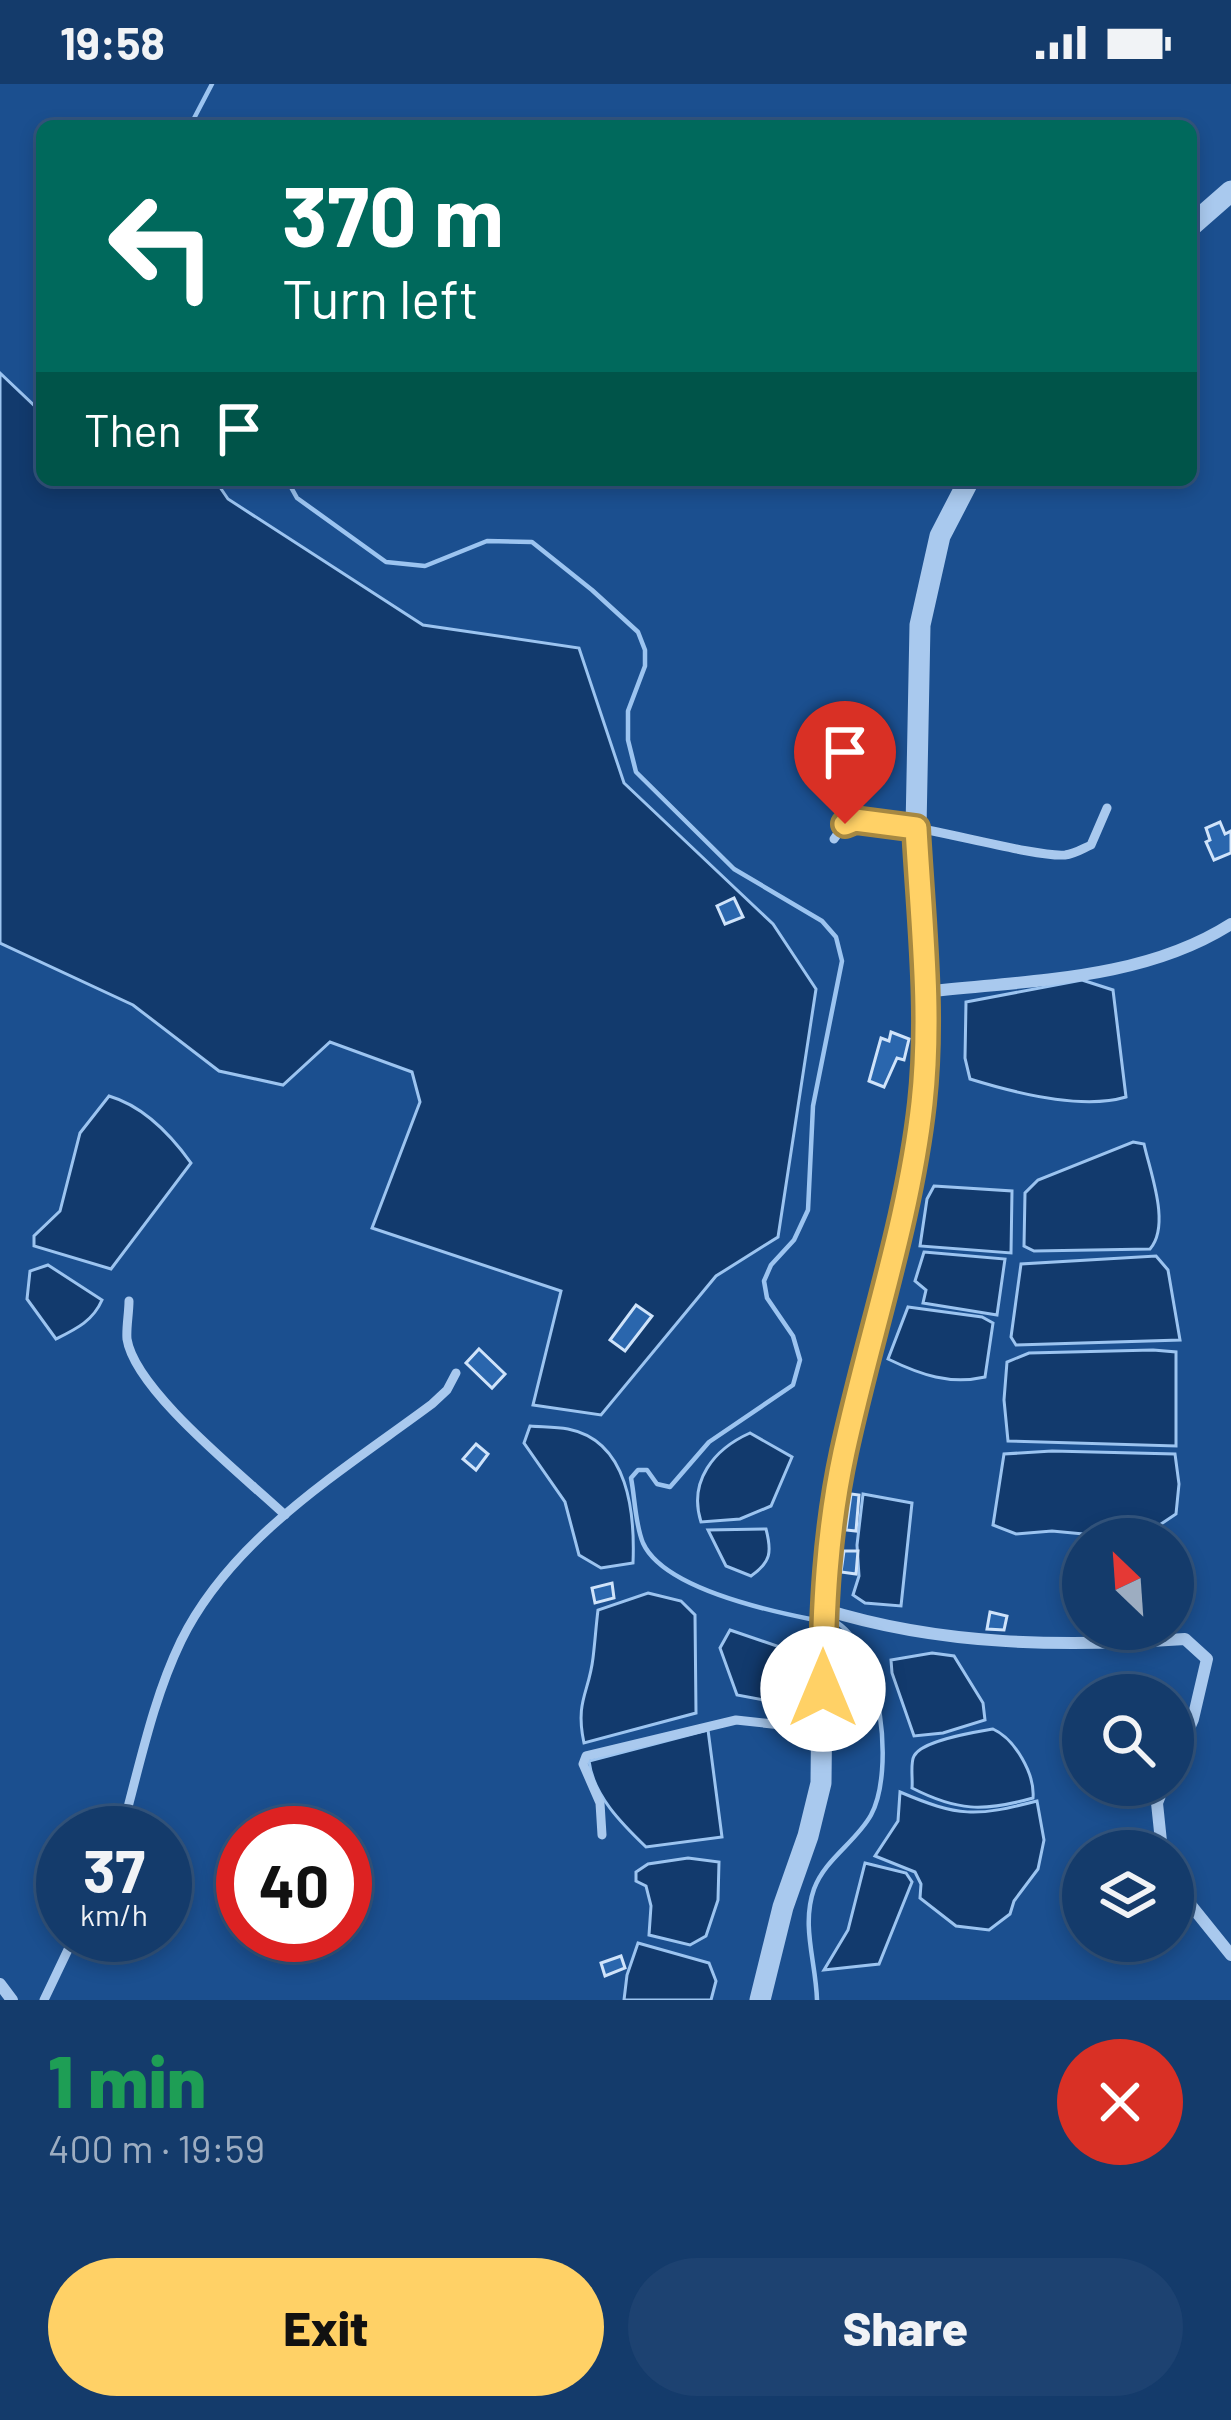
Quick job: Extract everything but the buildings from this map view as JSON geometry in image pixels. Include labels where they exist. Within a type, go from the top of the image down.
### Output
[{"type":"street","points":[[1197,221],[1231,191]]},
{"type":"street","points":[[760,2000],[821,1783],[823,1609],[844,1453],[911,1174],[922,1101],[926,992],[916,828],[920,625],[940,536],[966,486]]},
{"type":"street","points":[[926,992],[1129,966],[1171,953],[1231,924]]},
{"type":"street","points":[[823,1609],[887,1627],[1015,1643],[1076,1646],[1185,1639],[1207,1659],[1194,1715]]},
{"type":"street","points":[[1194,1909],[1231,1955]]},
{"type":"street","points":[[0,1984],[12,2000]]},
{"type":"lane","points":[[834,839],[845,824],[855,820],[1042,855],[1071,855],[1091,845],[1107,808]]},
{"type":"lane","points":[[129,1301],[128,1341],[144,1377],[285,1515]]},
{"type":"lane","points":[[129,1806],[164,1679],[213,1589],[285,1515],[432,1404],[456,1373]]},
{"type":"lane","points":[[602,1835],[600,1802],[583,1765],[586,1756],[736,1720],[823,1730]]},
{"type":"lane","points":[[44,2000],[62,1962]]},
{"type":"water","points":[[0,373],[36,407],[36,486],[219,486],[228,499],[423,625],[579,648],[624,783],[773,924],[816,989],[778,1237],[716,1276],[601,1415],[533,1405],[561,1291],[372,1228],[420,1102],[412,1072],[330,1042],[283,1085],[219,1071],[133,1005],[0,943]]},
{"type":"water","points":[[1082,980],[1113,990],[1126,1097],[1069,1101],[970,1079],[965,1058],[966,1002]]},
{"type":"water","points":[[109,1096],[155,1123],[191,1163],[111,1269],[34,1246],[34,1236],[60,1211],[80,1133]]},
{"type":"water","points":[[1133,1142],[1144,1144],[1157,1198],[1159,1226],[1150,1249],[1034,1251],[1024,1246],[1025,1193],[1038,1180]]},
{"type":"water","points":[[934,1186],[1012,1191],[1011,1253],[920,1246],[927,1199]]},
{"type":"water","points":[[924,1252],[1005,1259],[997,1315],[923,1303],[926,1290],[915,1281]]},
{"type":"water","points":[[1156,1256],[1168,1270],[1180,1340],[1016,1345],[1011,1337],[1021,1264]]},
{"type":"water","points":[[48,1265],[102,1300],[89,1319],[56,1339],[27,1299],[30,1271]]},
{"type":"water","points":[[908,1307],[982,1317],[993,1323],[985,1377],[936,1377],[888,1359]]},
{"type":"water","points":[[1176,1352],[1176,1446],[1008,1441],[1007,1362],[1029,1353]]},
{"type":"water","points":[[530,1426],[568,1429],[604,1448],[624,1482],[633,1563],[601,1568],[579,1555],[565,1502],[524,1443]]},
{"type":"water","points":[[750,1433],[792,1457],[771,1506],[740,1519],[701,1522],[698,1493],[707,1468],[725,1448]]},
{"type":"water","points":[[1004,1454],[1175,1454],[1176,1514],[1170,1518],[1062,1518],[1062,1532],[1016,1534],[993,1525]]},
{"type":"water","points":[[863,1494],[912,1503],[901,1606],[865,1603],[853,1595],[859,1576]]},
{"type":"water","points":[[766,1529],[768,1556],[751,1576],[726,1566],[708,1530]]},
{"type":"water","points":[[648,1593],[681,1601],[695,1615],[696,1713],[584,1743],[582,1707],[598,1610]]},
{"type":"water","points":[[730,1630],[803,1655],[797,1706],[737,1695],[720,1648]]},
{"type":"water","points":[[932,1653],[954,1656],[983,1703],[985,1720],[914,1736],[891,1660]]},
{"type":"water","points":[[993,1729],[1022,1758],[1033,1798],[971,1807],[912,1788],[913,1759],[919,1750]]},
{"type":"water","points":[[708,1730],[722,1837],[646,1847],[602,1797],[589,1761]]},
{"type":"water","points":[[900,1792],[967,1812],[1037,1801],[1044,1840],[1038,1869],[1010,1914],[989,1930],[956,1926],[920,1898],[921,1884],[915,1872],[875,1856],[898,1821]]},
{"type":"water","points":[[688,1858],[719,1862],[718,1900],[706,1936],[690,1945],[649,1935],[651,1906],[646,1886],[636,1881],[636,1872],[648,1864]]},
{"type":"water","points":[[865,1863],[906,1873],[912,1882],[879,1964],[824,1970],[848,1930]]},
{"type":"water","points":[[638,1943],[709,1963],[716,1981],[711,2000],[624,2000]]},
{"type":"waterway","points":[[193,120],[212,84]]},
{"type":"waterway","points":[[290,486],[297,498],[386,562],[425,566],[487,541],[532,542],[592,590],[638,632],[645,650],[645,666],[628,711],[628,740],[636,772],[734,869],[822,921],[836,937],[842,961],[813,1106],[808,1210],[794,1240],[771,1265],[764,1281],[767,1298],[793,1336],[800,1360],[793,1385],[709,1442],[670,1487],[657,1484],[647,1470],[638,1470],[631,1478],[643,1543],[654,1559],[717,1594],[810,1619]]},
{"type":"waterway","points":[[817,2000],[810,1903],[825,1869],[871,1815],[882,1771],[874,1685],[853,1638],[838,1623]]},
{"type":"route","points":[[823,1689],[823,1593],[836,1493],[911,1174],[922,1101],[926,1013],[916,828],[855,820],[845,824]]}]
